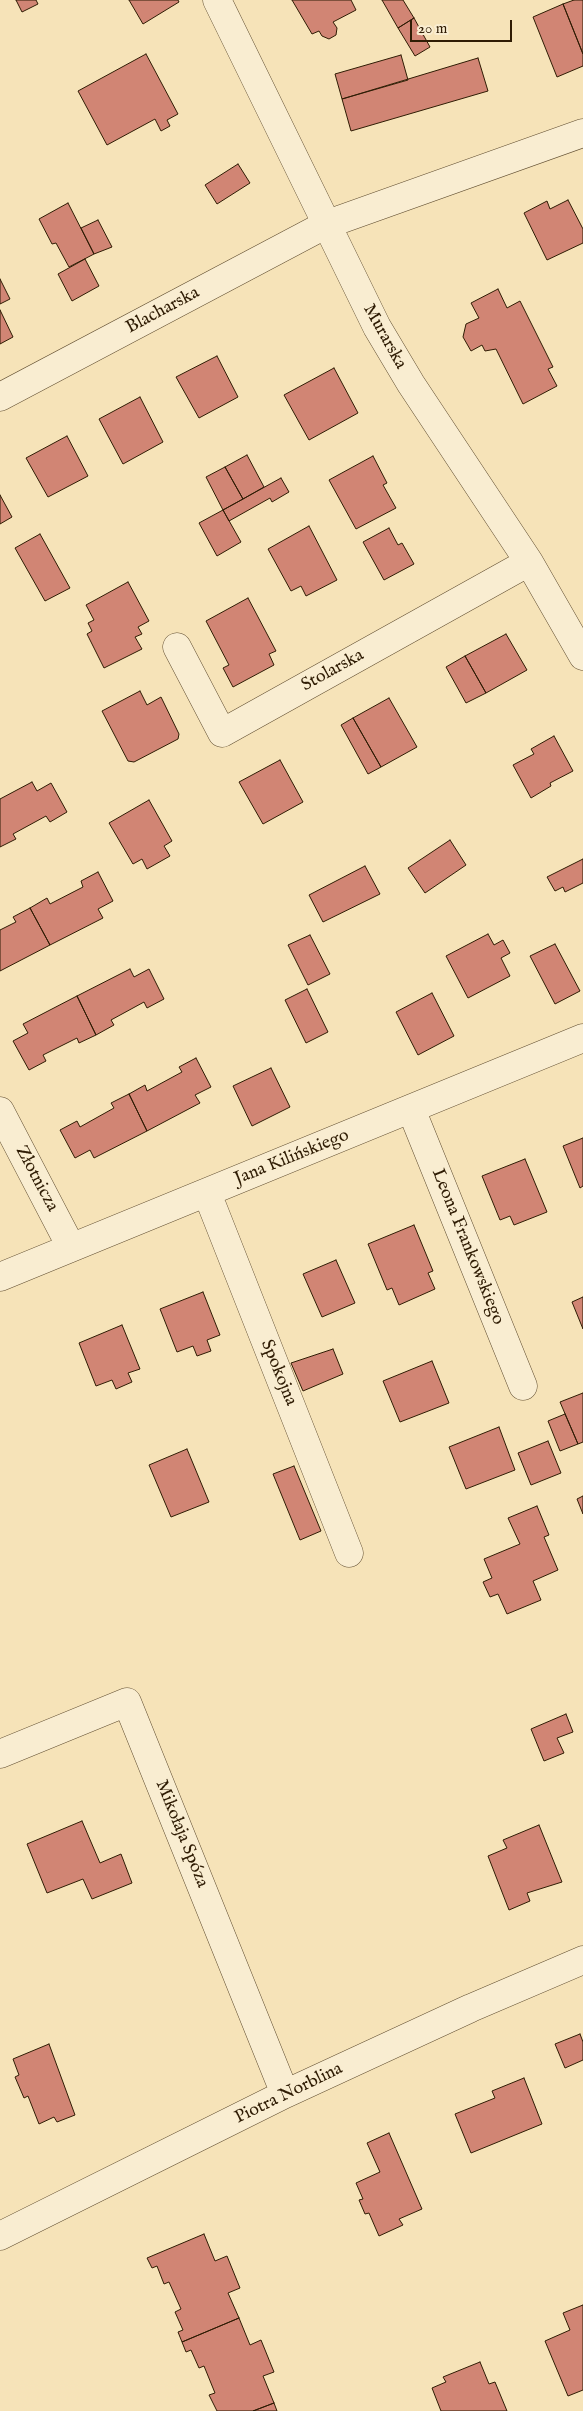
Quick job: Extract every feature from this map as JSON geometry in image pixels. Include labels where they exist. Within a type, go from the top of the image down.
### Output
[{"type":"street","name":"Murarska","points":[[217,0],[325,225],[376,326],[406,376],[529,562],[583,656]]},
{"type":"street","name":"Blacharska","points":[[0,396],[325,225],[583,133]]},
{"type":"street","name":"Stolarska","points":[[177,647],[222,733],[529,562]]},
{"type":"street","name":"Jana Kilińskiego","points":[[0,1277],[583,1038]]},
{"type":"street","name":"Leona Frankowskiego","points":[[411,1109],[523,1386]]},
{"type":"street","name":"Złotnicza","points":[[0,1111],[71,1247]]},
{"type":"street","name":"Spokojna","points":[[207,1193],[350,1553]]},
{"type":"street","name":"Mikołaja Spóza","points":[[0,1754],[127,1702],[285,2094]]},
{"type":"street","name":"Piotra Norblina","points":[[0,2236],[285,2094],[471,2008],[583,1960]]},
{"type":"building","points":[[16,0],[36,0],[38,4],[22,12]]},
{"type":"building","points":[[129,0],[178,0],[179,2],[143,24]]},
{"type":"building","points":[[292,0],[351,0],[356,10],[333,22],[337,28],[336,35],[329,39],[322,36],[319,31],[312,34]]},
{"type":"building","points":[[382,0],[403,0],[414,18],[398,28]]},
{"type":"building","points":[[574,0],[583,0],[583,54],[563,4]]},
{"type":"building","points":[[563,4],[583,54],[583,66],[557,77],[533,17]]},
{"type":"building","points":[[414,18],[430,47],[415,56],[398,28]]},
{"type":"building","points":[[146,54],[178,114],[167,120],[170,126],[161,131],[155,119],[107,145],[78,91]]},
{"type":"building","points":[[401,55],[408,80],[342,99],[335,74]]},
{"type":"building","points":[[478,58],[488,91],[351,131],[342,99]]},
{"type":"building","points":[[238,164],[250,183],[217,204],[205,185]]},
{"type":"building","points":[[568,200],[583,229],[583,243],[547,260],[524,213],[547,201],[550,209]]},
{"type":"building","points":[[68,203],[94,254],[69,267],[56,243],[52,244],[39,219]]},
{"type":"building","points":[[98,220],[112,247],[94,254],[81,228]]},
{"type":"building","points":[[85,259],[99,286],[72,301],[58,274]]},
{"type":"building","points":[[0,279],[10,299],[0,304]]},
{"type":"building","points":[[498,289],[507,308],[520,301],[553,367],[548,369],[557,386],[523,404],[496,349],[485,351],[482,345],[471,351],[463,337],[466,324],[479,318],[471,303]]},
{"type":"building","points":[[0,310],[13,337],[0,344]]},
{"type":"building","points":[[217,356],[238,397],[199,418],[176,377]]},
{"type":"building","points":[[334,368],[358,413],[309,440],[284,395]]},
{"type":"building","points":[[140,397],[163,442],[123,464],[99,419]]},
{"type":"building","points":[[67,436],[88,476],[48,497],[26,458]]},
{"type":"building","points":[[247,455],[264,487],[243,499],[225,467]]},
{"type":"building","points":[[373,456],[387,483],[383,485],[396,508],[356,529],[329,480]]},
{"type":"building","points":[[225,467],[243,499],[223,510],[206,477]]},
{"type":"building","points":[[281,478],[289,492],[272,502],[270,498],[229,521],[223,510]]},
{"type":"building","points":[[0,495],[12,517],[0,524]]},
{"type":"building","points":[[223,510],[241,542],[217,556],[199,523]]},
{"type":"building","points":[[309,526],[337,580],[306,596],[301,586],[291,591],[268,549]]},
{"type":"building","points":[[389,528],[398,545],[402,543],[414,564],[384,580],[363,542]]},
{"type":"building","points":[[40,534],[70,588],[45,601],[15,548]]},
{"type":"building","points":[[128,582],[149,621],[138,627],[142,634],[135,637],[142,649],[104,668],[87,634],[92,631],[88,623],[94,620],[86,605]]},
{"type":"building","points":[[248,598],[276,651],[269,654],[274,665],[233,687],[223,668],[229,665],[206,621]]},
{"type":"building","points":[[506,634],[527,670],[486,693],[465,656]]},
{"type":"building","points":[[465,656],[486,693],[466,703],[446,667]]},
{"type":"building","points":[[140,691],[147,705],[161,697],[179,734],[178,739],[134,762],[128,761],[102,711]]},
{"type":"building","points":[[389,698],[417,747],[381,767],[353,718]]},
{"type":"building","points":[[353,718],[381,767],[368,774],[341,725]]},
{"type":"building","points":[[554,736],[573,771],[550,783],[551,786],[531,798],[513,765],[534,754],[531,749]]},
{"type":"building","points":[[280,760],[303,802],[263,824],[239,782]]},
{"type":"building","points":[[32,782],[37,791],[51,783],[67,812],[50,822],[46,816],[13,834],[16,839],[0,847],[0,799]]},
{"type":"building","points":[[149,800],[172,841],[164,846],[170,856],[147,869],[142,859],[133,864],[109,823]]},
{"type":"building","points":[[450,840],[466,865],[425,893],[408,868]]},
{"type":"building","points":[[583,859],[583,883],[565,892],[563,887],[555,891],[547,877]]},
{"type":"building","points":[[365,866],[380,894],[323,922],[309,895]]},
{"type":"building","points":[[98,872],[113,901],[98,909],[103,918],[50,945],[30,908],[47,898],[50,904],[83,887],[81,881]]},
{"type":"building","points":[[30,908],[50,945],[0,971],[0,930],[16,922],[13,917]]},
{"type":"building","points":[[488,934],[494,945],[503,940],[510,953],[501,958],[510,976],[468,998],[446,956]]},
{"type":"building","points":[[310,935],[330,974],[308,985],[288,945]]},
{"type":"building","points":[[555,944],[580,991],[555,1004],[530,956]]},
{"type":"building","points":[[130,969],[134,977],[149,969],[164,999],[147,1008],[144,1002],[111,1020],[114,1025],[96,1035],[77,996]]},
{"type":"building","points":[[307,989],[328,1032],[306,1043],[285,1000]]},
{"type":"building","points":[[432,993],[454,1036],[418,1055],[396,1012]]},
{"type":"building","points":[[77,996],[96,1035],[79,1043],[77,1038],[43,1055],[46,1061],[29,1070],[13,1041],[28,1033],[23,1024]]},
{"type":"building","points":[[196,1058],[211,1087],[195,1095],[200,1103],[147,1131],[129,1094],[145,1085],[147,1091],[182,1072],[179,1067]]},
{"type":"building","points":[[271,1068],[290,1107],[252,1126],[233,1086]]},
{"type":"building","points":[[129,1094],[147,1131],[94,1158],[90,1150],[75,1158],[60,1130],[77,1121],[80,1127],[114,1108],[111,1103]]},
{"type":"building","points":[[583,1138],[583,1186],[580,1188],[563,1146]]},
{"type":"building","points":[[525,1159],[547,1212],[514,1225],[510,1216],[500,1220],[482,1176]]},
{"type":"building","points":[[414,1225],[433,1271],[428,1273],[435,1289],[399,1305],[392,1288],[387,1290],[368,1244]]},
{"type":"building","points":[[336,1260],[355,1303],[322,1317],[303,1274]]},
{"type":"building","points":[[203,1292],[220,1335],[207,1340],[211,1351],[197,1356],[193,1346],[177,1352],[160,1309]]},
{"type":"building","points":[[583,1297],[583,1329],[572,1302]]},
{"type":"building","points":[[122,1325],[140,1369],[128,1373],[132,1382],[116,1389],[112,1380],[96,1386],[79,1343]]},
{"type":"building","points":[[333,1349],[343,1374],[303,1391],[291,1363]]},
{"type":"building","points":[[432,1361],[449,1403],[400,1422],[383,1381]]},
{"type":"building","points":[[583,1393],[583,1442],[578,1444],[560,1402]]},
{"type":"building","points":[[565,1414],[578,1444],[560,1451],[548,1421]]},
{"type":"building","points":[[499,1427],[515,1470],[466,1489],[449,1447]]},
{"type":"building","points":[[548,1441],[561,1473],[531,1485],[518,1453]]},
{"type":"building","points":[[187,1449],[209,1502],[171,1517],[149,1465]]},
{"type":"building","points":[[294,1466],[321,1531],[300,1540],[273,1474]]},
{"type":"building","points":[[583,1496],[583,1514],[577,1499]]},
{"type":"building","points":[[537,1506],[549,1535],[544,1537],[558,1570],[533,1581],[541,1600],[507,1614],[498,1594],[490,1597],[483,1582],[492,1578],[484,1559],[520,1544],[508,1518]]},
{"type":"building","points":[[566,1714],[573,1732],[557,1738],[564,1753],[544,1761],[531,1729]]},
{"type":"building","points":[[82,1821],[100,1863],[121,1854],[132,1883],[92,1899],[83,1879],[47,1893],[27,1844]]},
{"type":"building","points":[[539,1825],[562,1882],[527,1893],[530,1901],[509,1910],[488,1856],[507,1848],[503,1840]]},
{"type":"building","points":[[580,2034],[583,2042],[583,2060],[565,2068],[555,2044]]},
{"type":"building","points":[[49,2044],[75,2115],[57,2122],[54,2117],[39,2124],[28,2096],[24,2098],[15,2077],[19,2075],[13,2059]]},
{"type":"building","points":[[524,2078],[542,2124],[471,2153],[455,2114],[495,2098],[492,2091]]},
{"type":"building","points":[[389,2133],[422,2209],[399,2219],[403,2225],[379,2236],[369,2213],[365,2214],[359,2200],[363,2199],[356,2183],[380,2172],[367,2143]]},
{"type":"building","points":[[204,2234],[215,2261],[227,2256],[240,2288],[228,2293],[239,2318],[182,2342],[178,2332],[183,2330],[175,2312],[181,2309],[169,2282],[164,2284],[157,2266],[152,2268],[147,2258]]},
{"type":"building","points":[[583,2305],[583,2390],[568,2396],[545,2341],[570,2330],[563,2313]]},
{"type":"building","points":[[239,2318],[250,2345],[261,2340],[274,2372],[263,2376],[274,2403],[253,2411],[217,2411],[209,2395],[215,2393],[204,2366],[199,2368],[191,2350],[186,2352],[182,2342]]},
{"type":"building","points":[[480,2362],[489,2384],[495,2382],[507,2411],[441,2411],[432,2388],[446,2382],[443,2377]]},
{"type":"building","points":[[274,2403],[277,2411],[253,2411]]}]
